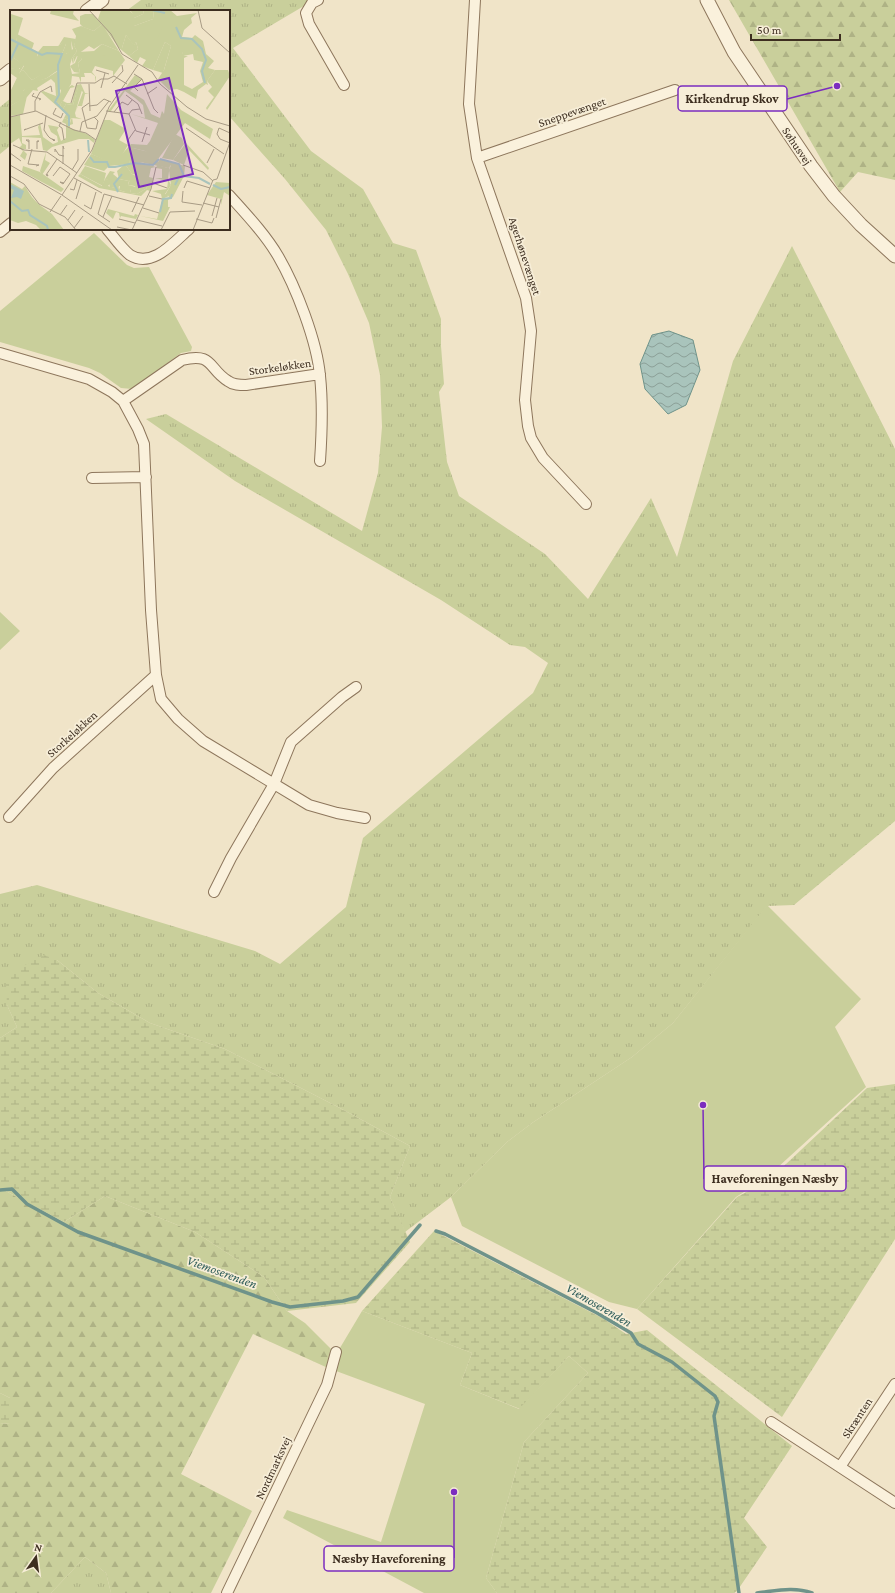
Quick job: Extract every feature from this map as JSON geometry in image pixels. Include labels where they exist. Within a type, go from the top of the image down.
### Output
[{"type":"street","points":[[88,10],[102,0]]},
{"type":"street","points":[[318,0],[312,3],[306,13],[309,24],[344,85]]},
{"type":"street","name":"Agerhønevænget","points":[[475,0],[469,104],[478,158],[526,298],[531,331],[525,400],[528,426],[532,438],[543,458],[586,504]]},
{"type":"street","name":"Søhusvej","points":[[707,0],[734,52],[811,166],[834,196],[861,225],[895,256]]},
{"type":"street","points":[[0,79],[10,71]]},
{"type":"street","name":"Sneppevænget","points":[[478,158],[675,90]]},
{"type":"street","name":"Storkeløkken","points":[[230,196],[255,224],[278,256],[295,290],[306,320],[320,374],[322,405],[320,461]]},
{"type":"street","points":[[0,232],[10,224]]},
{"type":"street","points":[[107,230],[130,255],[141,258],[151,258],[159,255],[188,230]]},
{"type":"street","points":[[0,353],[89,379],[112,392],[123,401],[138,429],[144,444],[151,610],[156,675],[161,699],[178,719],[203,741],[309,805],[336,813],[365,818]]},
{"type":"street","name":"Storkeløkken","points":[[123,401],[182,360],[191,358],[201,358],[210,362],[222,377],[229,382],[237,384],[246,385],[320,374]]},
{"type":"street","points":[[92,478],[146,477]]},
{"type":"street","name":"Storkeløkken","points":[[10,817],[53,768],[156,675]]},
{"type":"street","points":[[214,892],[231,858],[274,784],[291,742],[342,697],[356,687]]},
{"type":"street","name":"Nordmarksvej","points":[[231,1592],[327,1385],[336,1352]]},
{"type":"street","name":"Skrænten","points":[[840,1467],[895,1384]]},
{"type":"street","points":[[771,1422],[895,1503]]},
{"type":"green space","points":[[141,0],[314,0],[233,48],[311,151],[363,189],[393,243],[416,250],[441,319],[441,346],[444,384],[439,392],[447,462],[459,496],[545,554],[588,599],[651,498],[677,557],[733,361],[792,246],[895,449],[895,821],[794,905],[767,906],[673,1023],[632,1057],[532,1123],[507,1142],[451,1197],[405,1232],[390,1197],[410,1146],[225,1049],[150,1023],[98,993],[57,960],[7,1005],[17,1027],[0,1038],[0,894],[37,885],[255,951],[280,964],[346,907],[363,838],[533,693],[548,663],[525,647],[510,645],[441,600],[235,481],[146,419],[166,414],[362,531],[378,473],[382,427],[380,375],[369,323],[348,274],[326,230],[285,179],[230,117],[230,10],[127,10]]},
{"type":"green space","points":[[729,0],[895,0],[895,180],[858,172],[840,192]]},
{"type":"green space","points":[[10,99],[10,146],[0,154],[0,107]]},
{"type":"green space","points":[[94,233],[127,265],[134,268],[149,267],[192,347],[191,351],[181,353],[132,389],[121,388],[100,373],[89,368],[0,342],[0,311]]},
{"type":"green space","points":[[0,612],[20,631],[0,650]]},
{"type":"green space","points":[[767,905],[861,999],[835,1027],[866,1087],[766,1178],[736,1197],[637,1309],[609,1302],[462,1226],[451,1197],[507,1142],[532,1123],[632,1057],[673,1023]]},
{"type":"green space","points":[[44,955],[57,960],[98,993],[150,1023],[225,1049],[410,1146],[390,1197],[410,1242],[356,1303],[287,1311],[264,1277],[195,1232],[105,1196],[64,1222],[0,1188],[0,1038],[17,1027],[7,1005],[6,983],[17,969]]},
{"type":"green space","points":[[895,1084],[895,1239],[782,1417],[637,1309],[737,1197],[769,1180],[867,1088]]},
{"type":"green space","points":[[0,1188],[64,1222],[105,1196],[195,1232],[264,1277],[287,1311],[305,1323],[332,1350],[328,1368],[253,1334],[181,1474],[252,1511],[211,1593],[111,1593],[106,1573],[85,1557],[51,1593],[0,1593],[0,1423],[10,1424],[10,1398],[0,1393]]},
{"type":"green space","points":[[434,1231],[604,1319],[626,1334],[647,1330],[792,1446],[744,1518],[767,1547],[737,1591],[734,1593],[497,1593],[486,1578],[524,1442],[588,1373],[569,1356],[520,1409],[460,1385],[472,1353],[362,1311]]},
{"type":"green space","points":[[362,1311],[472,1353],[460,1385],[519,1409],[569,1356],[588,1373],[524,1442],[486,1578],[497,1593],[424,1593],[283,1518],[287,1510],[381,1542],[425,1404],[328,1368]]},
{"type":"green space","points":[[0,1393],[10,1398],[10,1424],[0,1423]]},
{"type":"green space","points":[[85,1557],[106,1573],[111,1593],[51,1593]]},
{"type":"water","points":[[669,331],[693,340],[700,370],[686,405],[668,414],[645,389],[640,364],[652,335]]},
{"type":"waterway","name":"Viemoserenden","points":[[0,1190],[12,1189],[27,1204],[78,1232],[272,1302],[290,1307],[343,1301],[358,1297],[420,1225]]},
{"type":"waterway","name":"Viemoserenden","points":[[436,1231],[445,1234],[597,1313],[631,1333],[638,1344],[672,1362],[715,1396],[718,1402],[714,1416],[739,1593]]},
{"type":"waterway","name":"Viemoserenden","points":[[757,1593],[791,1589],[812,1593]]},
{"type":"place","name":"Kirkendrup Skov","points":[[837,86]]},
{"type":"place","name":"Haveforeningen Næsby","points":[[703,1105]]},
{"type":"place","name":"Næsby Haveforening","points":[[454,1492]]}]
